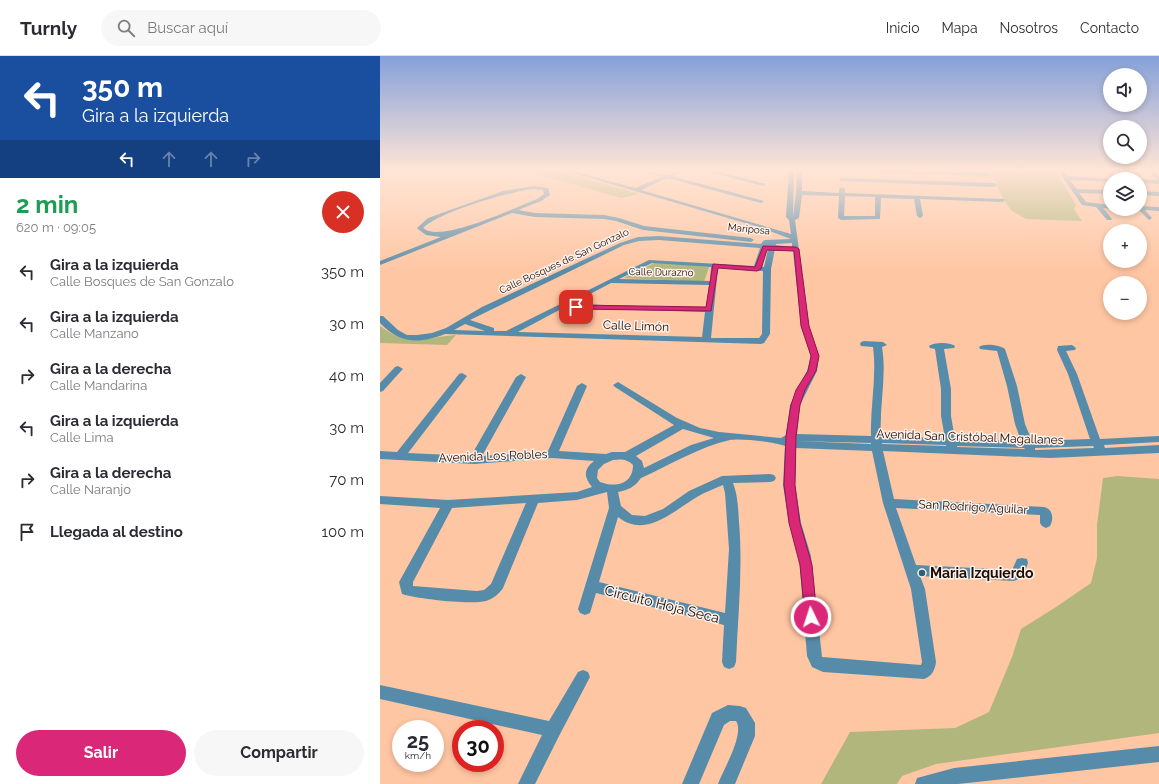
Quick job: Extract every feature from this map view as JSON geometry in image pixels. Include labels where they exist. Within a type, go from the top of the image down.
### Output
[{"type":"street","points":[[462,231],[447,234],[432,234],[423,232],[420,228],[430,219],[475,203]]},
{"type":"street","points":[[380,263],[531,203]]},
{"type":"street","points":[[681,203],[761,226],[795,242]]},
{"type":"street","points":[[790,203],[788,223],[795,242],[805,326],[815,356],[812,371],[801,390],[795,405],[788,440],[791,503],[806,562],[814,656],[817,662],[823,665],[924,672],[928,668],[929,662],[923,611],[912,570],[889,504],[882,478],[876,443],[876,403],[880,364],[880,345],[864,344]]},
{"type":"street","points":[[761,226],[788,223],[796,218],[798,203]]},
{"type":"street","points":[[841,203],[840,218],[843,219],[878,218],[878,203]]},
{"type":"street","points":[[918,203],[920,216]]},
{"type":"street","points":[[1083,203],[1103,207]]},
{"type":"street","points":[[1099,207],[1109,219]]},
{"type":"street","points":[[1147,208],[1159,209]]},
{"type":"street","name":"Mariposa","points":[[512,211],[535,215],[604,217],[617,219],[643,228],[769,245]]},
{"type":"street","name":"Calle Bosques de San Gonzalo","points":[[380,318],[393,332],[404,337],[424,338],[446,332],[482,310],[632,240],[659,238],[769,245],[795,242]]},
{"type":"street","points":[[757,269],[769,245]]},
{"type":"street","points":[[505,333],[651,261],[767,269],[769,245]]},
{"type":"street","points":[[706,340],[715,266]]},
{"type":"street","name":"Calle Limón","points":[[446,332],[761,341],[766,334],[767,269]]},
{"type":"street","name":"Calle Durazno","points":[[609,281],[712,283]]},
{"type":"street","points":[[562,306],[709,310]]},
{"type":"street","name":"Calle Limón","points":[[464,321],[505,333]]},
{"type":"street","points":[[951,346],[936,346],[946,389],[946,416],[952,446]]},
{"type":"street","points":[[983,347],[1001,349],[1012,386],[1018,418],[1030,449]]},
{"type":"street","points":[[1072,348],[1061,348],[1061,350],[1073,372],[1100,448]]},
{"type":"street","points":[[380,389],[398,369]]},
{"type":"street","points":[[400,456],[462,376]]},
{"type":"street","points":[[474,460],[521,377]]},
{"type":"street","name":"Avenida San Cristóbal Magallanes","points":[[618,385],[682,425],[708,434],[729,437],[1030,449],[1159,449]]},
{"type":"street","points":[[552,454],[582,386]]},
{"type":"street","points":[[682,425],[627,456],[606,458],[594,466],[591,477],[593,482],[608,488],[615,508],[629,519],[646,521],[667,512],[693,494],[726,479],[770,478]]},
{"type":"street","points":[[380,500],[448,504],[577,496],[630,483],[638,475],[695,448],[729,437]]},
{"type":"street","name":"Avenida San Cristóbal Magallanes","points":[[1100,448],[1159,439]]},
{"type":"street","name":"Avenida Los Robles","points":[[380,455],[474,460],[552,454],[606,458]]},
{"type":"street","points":[[627,456],[638,464],[638,475]]},
{"type":"street","name":"Circuito Hoja Seca","points":[[726,479],[731,494],[735,549],[729,662]]},
{"type":"street","points":[[448,504],[406,582],[407,590],[415,592],[469,596],[488,595],[496,588],[534,499]]},
{"type":"street","name":"San Rodrigo Aguilar","points":[[889,504],[1044,511],[1046,513],[1046,523]]},
{"type":"street","points":[[585,609],[615,508]]},
{"type":"street","points":[[912,570],[1014,576],[1018,573],[1022,563]]},
{"type":"street","name":"Circuito Hoja Seca","points":[[592,586],[732,621]]},
{"type":"street","points":[[526,784],[553,730],[583,677]]},
{"type":"street","points":[[380,692],[553,730]]},
{"type":"street","points":[[690,784],[718,719],[728,713],[740,714],[747,723],[747,736],[726,784]]},
{"type":"street","points":[[923,784],[954,776],[1159,754]]},
{"type":"green space","points":[[1006,203],[1075,203],[1076,205],[1074,209],[1082,221],[1026,219],[1011,210]]},
{"type":"green space","points":[[656,262],[709,267],[704,282],[624,278]]},
{"type":"green space","points":[[380,326],[394,335],[406,339],[456,335],[447,345],[380,343]]},
{"type":"green space","points":[[1117,476],[1159,479],[1159,733],[936,764],[902,776],[897,784],[821,784],[850,732],[955,728],[989,712],[1012,657],[1021,629],[1091,583],[1097,558],[1097,525],[1103,478]]},
{"type":"place","name":"Maria Izquierdo","points":[[922,573]]},
{"type":"route","points":[[576,307],[709,310],[715,266],[757,269],[765,248],[796,249],[805,326],[815,356],[812,371],[801,390],[795,405],[791,436],[789,485],[795,523],[805,556],[811,617]]}]
